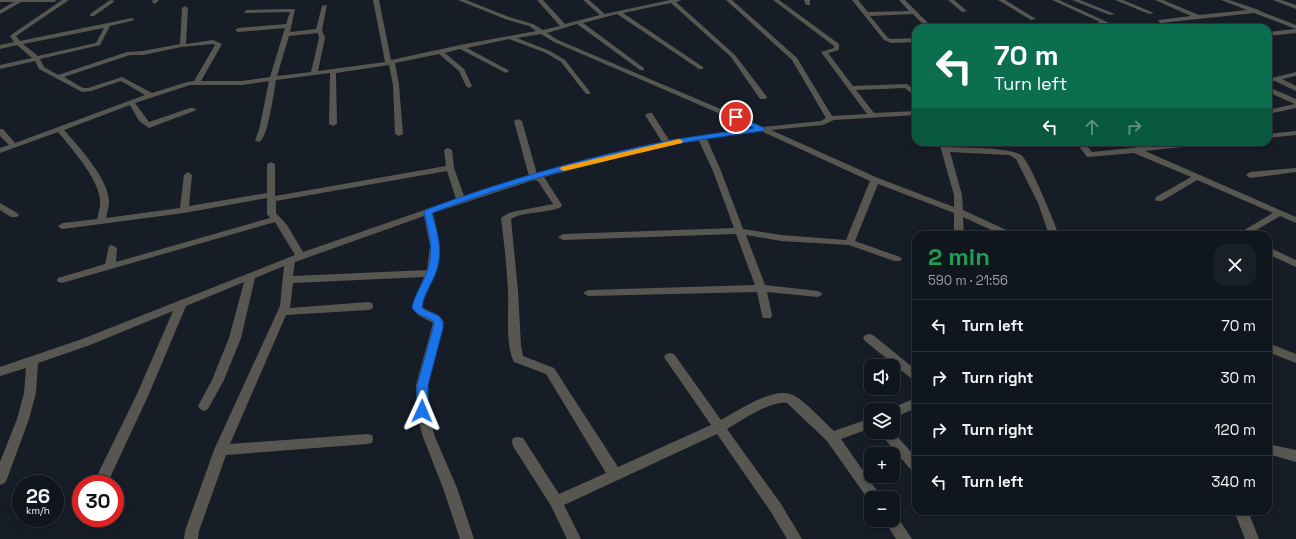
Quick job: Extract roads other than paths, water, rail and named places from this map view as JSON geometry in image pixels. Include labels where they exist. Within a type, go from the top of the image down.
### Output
[{"type":"street","points":[[0,0],[54,0]]},
{"type":"street","points":[[0,12],[21,0]]},
{"type":"street","points":[[66,0],[13,36],[18,43],[37,59],[41,68],[86,91],[117,80],[125,80],[151,95]]},
{"type":"street","points":[[92,15],[112,1],[105,0]]},
{"type":"street","points":[[376,0],[396,85],[399,134]]},
{"type":"street","points":[[461,0],[507,18],[531,25],[556,41],[762,129],[875,180],[959,212],[1001,231]]},
{"type":"street","points":[[540,0],[564,26]]},
{"type":"street","points":[[586,0],[604,16]]},
{"type":"street","points":[[636,0],[644,7]]},
{"type":"street","points":[[729,0],[795,59],[830,119]]},
{"type":"street","points":[[776,0],[837,45],[837,49],[824,52],[872,116]]},
{"type":"street","points":[[855,0],[888,40],[912,40]]},
{"type":"street","points":[[902,0],[926,24]]},
{"type":"street","points":[[951,0],[964,11]]},
{"type":"street","points":[[1002,0],[1033,19]]},
{"type":"street","points":[[1055,0],[1106,24]]},
{"type":"street","points":[[1075,0],[1112,14],[1091,17]]},
{"type":"street","points":[[1118,0],[1150,13]]},
{"type":"street","points":[[1158,0],[1201,18]]},
{"type":"street","points":[[1224,0],[1296,26]]},
{"type":"street","points":[[1276,0],[1296,7]]},
{"type":"street","points":[[0,151],[60,130],[131,102],[184,84],[235,84],[333,72],[542,32],[618,12],[675,1],[733,56],[763,97]]},
{"type":"street","points":[[314,74],[322,38],[321,32],[319,31],[325,6]]},
{"type":"street","points":[[182,45],[185,23],[185,8]]},
{"type":"street","points":[[247,12],[292,9],[259,140]]},
{"type":"street","points":[[1161,21],[1257,11]]},
{"type":"street","points":[[618,12],[701,68]]},
{"type":"street","points":[[867,14],[914,12]]},
{"type":"street","points":[[0,47],[132,20]]},
{"type":"street","points":[[579,23],[642,69]]},
{"type":"street","points":[[0,67],[98,44],[108,25]]},
{"type":"street","points":[[238,30],[288,26]]},
{"type":"street","points":[[1272,33],[1296,30]]},
{"type":"street","points":[[286,34],[319,31]]},
{"type":"street","points":[[510,37],[548,52],[563,61],[588,93]]},
{"type":"street","points":[[58,78],[129,53],[143,53],[182,45],[185,46],[214,42],[219,44],[196,83]]},
{"type":"street","points":[[460,47],[506,71]]},
{"type":"street","points":[[441,52],[462,70],[469,86]]},
{"type":"street","points":[[333,72],[333,124]]},
{"type":"street","points":[[1272,80],[1296,74]]},
{"type":"street","points":[[1276,79],[1296,89]]},
{"type":"street","points":[[851,88],[907,86],[912,91]]},
{"type":"street","points":[[1272,91],[1296,102]]},
{"type":"street","points":[[131,102],[149,126],[193,110]]},
{"type":"street","points":[[1272,111],[1296,106]]},
{"type":"street","points":[[0,372],[86,342],[295,258],[461,200],[534,177],[668,143],[762,129],[823,123],[830,119],[912,113]]},
{"type":"street","points":[[648,114],[668,143]]},
{"type":"street","points":[[518,121],[534,177]]},
{"type":"street","points":[[60,130],[76,149],[102,189],[105,203],[101,221]]},
{"type":"street","points":[[0,131],[14,146]]},
{"type":"street","points":[[1272,136],[1296,133]]},
{"type":"street","points":[[702,138],[740,231],[761,288],[767,315]]},
{"type":"street","points":[[959,231],[958,195],[945,146],[1010,153],[1019,157],[1042,202],[1053,231]]},
{"type":"street","points":[[1083,146],[1090,156],[1172,146]]},
{"type":"street","points":[[448,150],[450,168],[461,200]]},
{"type":"street","points":[[1135,150],[1296,220]]},
{"type":"street","points":[[191,539],[192,531],[221,450],[285,306],[288,280],[295,258],[282,225],[272,214],[271,164]]},
{"type":"street","points":[[63,226],[271,197],[450,168]]},
{"type":"street","points":[[1250,175],[1296,170]]},
{"type":"street","points":[[184,210],[188,175]]},
{"type":"street","points":[[534,177],[541,179],[558,205],[536,211],[511,214],[506,218],[513,291],[514,346],[518,358],[550,371],[615,475]]},
{"type":"street","points":[[1159,199],[1197,177]]},
{"type":"street","points":[[850,242],[875,180]]},
{"type":"street","points":[[0,206],[14,215]]},
{"type":"street","points":[[428,212],[436,248],[436,257],[417,308],[420,312],[435,317],[438,322],[433,351],[422,385],[422,411],[429,438],[450,488],[467,539]]},
{"type":"street","points":[[1249,231],[1279,213]]},
{"type":"street","points":[[62,280],[276,219]]},
{"type":"street","points":[[563,237],[740,231],[845,244],[850,242],[897,259]]},
{"type":"street","points":[[110,267],[112,248]]},
{"type":"street","points":[[1272,252],[1296,264]]},
{"type":"street","points":[[288,280],[431,273]]},
{"type":"street","points":[[204,406],[218,380],[235,338],[251,275]]},
{"type":"street","points":[[588,293],[761,288],[818,294]]},
{"type":"street","points":[[105,475],[132,421],[163,351],[182,303]]},
{"type":"street","points":[[282,312],[368,306]]},
{"type":"street","points":[[870,338],[912,373]]},
{"type":"street","points":[[1272,349],[1296,359]]},
{"type":"street","points":[[670,357],[776,508],[795,539]]},
{"type":"street","points":[[0,479],[23,419],[30,393],[32,361]]},
{"type":"street","points":[[556,502],[719,427],[769,400],[783,398],[790,399],[832,437],[870,491]]},
{"type":"street","points":[[900,410],[912,405]]},
{"type":"street","points":[[832,437],[864,425]]},
{"type":"street","points":[[221,450],[367,439]]},
{"type":"street","points":[[892,439],[912,461]]},
{"type":"street","points":[[518,442],[556,502],[574,539]]},
{"type":"street","points":[[1272,450],[1296,456]]},
{"type":"street","points":[[1243,515],[1252,539]]},
{"type":"street","points":[[896,527],[905,539]]}]
